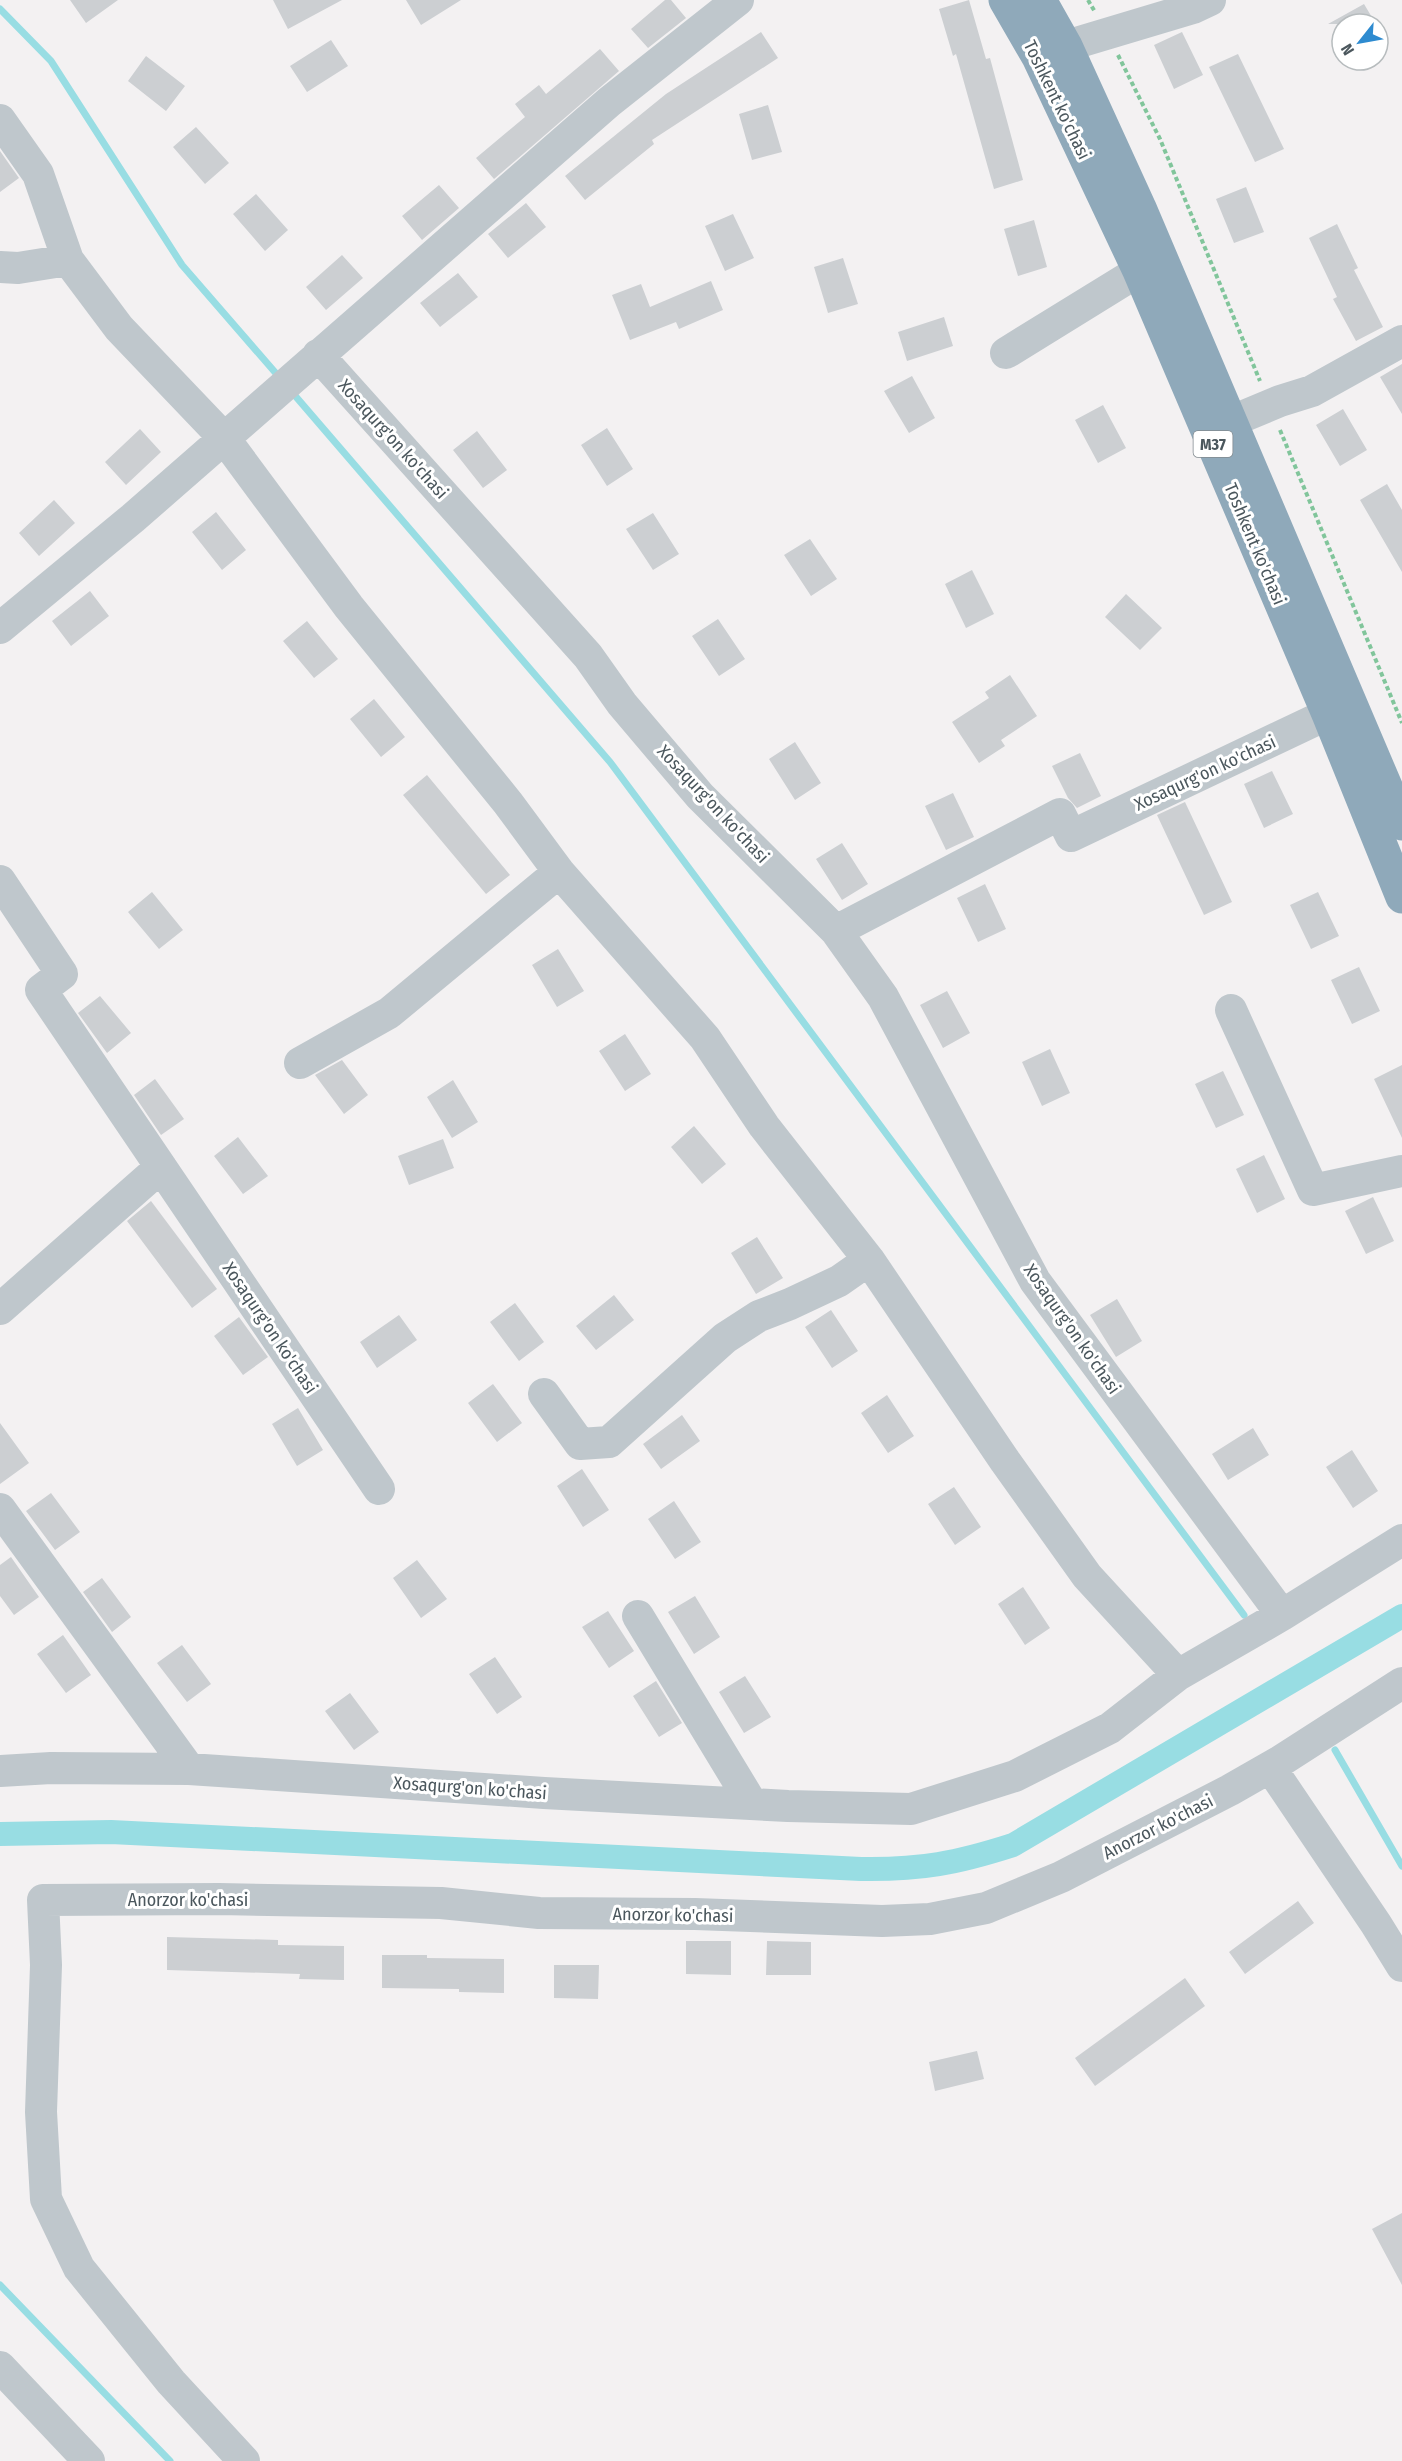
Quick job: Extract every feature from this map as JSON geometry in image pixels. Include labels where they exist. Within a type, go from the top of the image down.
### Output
[{"type":"highway","name":"Toshkent ko'chasi","points":[[1005,0],[1052,52],[1140,208],[1232,421],[1394,829],[1402,897]]},
{"type":"highway","name":"Toshkent ko'chasi","points":[[1040,0],[1052,52],[1139,272],[1328,714],[1394,829]]},
{"type":"street","points":[[0,628],[133,518],[609,102],[738,0]]},
{"type":"street","points":[[1052,52],[1107,33],[1194,8],[1210,0]]},
{"type":"street","points":[[0,120],[38,174],[68,260],[119,328],[224,438],[349,607],[508,803],[559,872],[705,1038],[764,1126],[869,1260],[1005,1461],[1088,1576],[1178,1675]]},
{"type":"street","points":[[0,267],[18,268],[68,260]]},
{"type":"street","points":[[1006,353],[1139,272]]},
{"type":"street","points":[[1232,421],[1312,391],[1402,341]]},
{"type":"street","name":"Xosaqurg'on ko'chasi","points":[[318,355],[588,656],[622,704],[700,795],[837,931],[883,997],[1035,1281],[1282,1615]]},
{"type":"street","name":"Xosaqurg'on ko'chasi","points":[[837,931],[1060,814],[1071,836],[1328,714]]},
{"type":"street","points":[[300,1064],[389,1013],[559,872]]},
{"type":"street","name":"Xosaqurg'on ko'chasi","points":[[0,881],[62,974],[41,990],[379,1489]]},
{"type":"street","points":[[1231,1010],[1313,1190],[1402,1171]]},
{"type":"street","points":[[0,1309],[161,1167]]},
{"type":"street","points":[[544,1394],[580,1444],[609,1442],[725,1338],[759,1316],[839,1281],[869,1260]]},
{"type":"street","points":[[0,1509],[189,1769]]},
{"type":"street","name":"Xosaqurg'on ko'chasi","points":[[0,1771],[51,1768],[189,1769],[544,1793],[752,1804],[911,1809],[1015,1776],[1110,1728],[1178,1675],[1282,1615],[1402,1540]]},
{"type":"street","points":[[638,1616],[752,1804]]},
{"type":"street","name":"Anorzor ko'chasi","points":[[244,2461],[171,2382],[79,2268],[46,2199],[41,2112],[46,1965],[43,1900],[219,1899],[441,1903],[539,1913],[695,1914],[882,1921],[930,1920],[986,1908],[1061,1876],[1230,1790],[1402,1683]]},
{"type":"street","points":[[1270,1767],[1402,1966]]},
{"type":"street","points":[[0,2367],[89,2461]]},
{"type":"path","points":[[1088,0],[1160,139],[1402,723]]},
{"type":"building","points":[[70,0],[118,0],[86,23]]},
{"type":"building","points":[[273,0],[342,0],[288,29]]},
{"type":"building","points":[[406,0],[461,0],[421,25]]},
{"type":"building","points":[[665,0],[671,0],[686,18],[648,48],[631,29]]},
{"type":"building","points":[[969,0],[986,59],[990,58],[1023,180],[994,189],[956,54],[953,56],[939,9]]},
{"type":"building","points":[[1364,4],[1369,12],[1350,12]]},
{"type":"building","points":[[761,32],[778,58],[652,140],[654,144],[585,200],[565,176],[666,94]]},
{"type":"building","points":[[1182,32],[1203,75],[1174,89],[1154,45]]},
{"type":"building","points":[[331,40],[348,66],[307,92],[290,66]]},
{"type":"building","points":[[600,49],[619,71],[494,179],[476,158],[525,117],[515,104],[539,85],[546,94]]},
{"type":"building","points":[[1238,54],[1284,149],[1255,162],[1209,67]]},
{"type":"building","points":[[146,56],[185,86],[166,111],[128,81]]},
{"type":"building","points":[[768,105],[782,152],[752,160],[739,114]]},
{"type":"building","points":[[196,127],[229,163],[205,184],[173,147]]},
{"type":"building","points":[[0,151],[19,178],[0,192]]},
{"type":"building","points":[[439,185],[459,208],[422,240],[402,216]]},
{"type":"building","points":[[1246,187],[1264,232],[1234,243],[1216,199]]},
{"type":"building","points":[[256,194],[288,230],[265,251],[233,214]]},
{"type":"building","points":[[526,203],[546,227],[508,258],[488,234]]},
{"type":"building","points":[[733,214],[754,258],[725,271],[705,226]]},
{"type":"building","points":[[1034,220],[1047,267],[1018,276],[1004,229]]},
{"type":"building","points":[[1337,224],[1358,268],[1354,270],[1383,327],[1356,341],[1333,299],[1337,297],[1309,238]]},
{"type":"building","points":[[342,255],[363,278],[326,310],[306,287]]},
{"type":"building","points":[[843,258],[858,304],[828,313],[814,267]]},
{"type":"building","points":[[458,273],[478,297],[440,327],[420,303]]},
{"type":"building","points":[[711,281],[723,310],[679,329],[676,322],[630,340],[612,295],[641,284],[650,307]]},
{"type":"building","points":[[944,317],[953,346],[907,361],[898,332]]},
{"type":"building","points":[[1402,364],[1402,414],[1380,377]]},
{"type":"building","points":[[912,376],[935,418],[909,433],[884,391]]},
{"type":"building","points":[[1103,405],[1126,448],[1098,463],[1075,420]]},
{"type":"building","points":[[1343,409],[1367,450],[1340,466],[1316,425]]},
{"type":"building","points":[[607,428],[633,469],[607,486],[581,445]]},
{"type":"building","points":[[140,429],[161,452],[126,485],[105,462]]},
{"type":"building","points":[[477,431],[507,470],[483,488],[453,450]]},
{"type":"building","points":[[1387,484],[1402,510],[1402,572],[1360,500]]},
{"type":"building","points":[[54,500],[75,523],[39,556],[19,533]]},
{"type":"building","points":[[216,512],[246,550],[222,570],[192,532]]},
{"type":"building","points":[[653,513],[679,554],[653,570],[626,529]]},
{"type":"building","points":[[810,539],[837,579],[811,596],[784,555]]},
{"type":"building","points":[[972,570],[994,614],[966,628],[945,584]]},
{"type":"building","points":[[90,591],[109,616],[71,646],[52,621]]},
{"type":"building","points":[[1126,594],[1162,628],[1140,650],[1105,617]]},
{"type":"building","points":[[718,619],[745,659],[719,676],[692,636]]},
{"type":"building","points":[[307,621],[338,659],[314,678],[283,641]]},
{"type":"building","points":[[1010,675],[1037,716],[1001,740],[1005,746],[979,763],[952,722],[989,698],[985,692]]},
{"type":"building","points":[[374,699],[405,737],[381,757],[350,719]]},
{"type":"building","points":[[795,742],[821,783],[795,800],[769,759]]},
{"type":"building","points":[[1080,753],[1101,796],[1077,808],[1068,798],[1052,766]]},
{"type":"building","points":[[1272,771],[1293,814],[1264,828],[1244,784]]},
{"type":"building","points":[[427,775],[510,875],[486,894],[403,795]]},
{"type":"building","points":[[953,793],[974,837],[946,850],[925,806]]},
{"type":"building","points":[[1185,802],[1232,902],[1204,915],[1157,815]]},
{"type":"building","points":[[842,843],[868,884],[842,900],[816,859]]},
{"type":"building","points":[[985,884],[1006,929],[978,942],[957,898]]},
{"type":"building","points":[[152,892],[183,930],[159,949],[128,912]]},
{"type":"building","points":[[1318,892],[1339,936],[1311,949],[1290,905]]},
{"type":"building","points":[[558,949],[584,991],[557,1007],[532,965]]},
{"type":"building","points":[[1359,967],[1380,1011],[1352,1024],[1331,980]]},
{"type":"building","points":[[947,991],[970,1033],[943,1048],[920,1005]]},
{"type":"building","points":[[100,996],[131,1033],[107,1053],[78,1013]]},
{"type":"building","points":[[625,1034],[651,1074],[625,1091],[599,1051]]},
{"type":"building","points":[[1050,1049],[1070,1093],[1042,1106],[1022,1062]]},
{"type":"building","points":[[342,1060],[368,1095],[344,1114],[315,1075]]},
{"type":"building","points":[[1402,1065],[1402,1138],[1374,1079]]},
{"type":"building","points":[[1223,1071],[1244,1115],[1216,1128],[1195,1084]]},
{"type":"building","points":[[155,1079],[184,1119],[161,1135],[134,1095]]},
{"type":"building","points":[[453,1080],[478,1122],[452,1138],[427,1097]]},
{"type":"building","points":[[694,1126],[726,1164],[702,1184],[671,1147]]},
{"type":"building","points":[[238,1137],[268,1176],[243,1194],[214,1156]]},
{"type":"building","points":[[443,1139],[454,1168],[409,1185],[398,1156]]},
{"type":"building","points":[[1264,1155],[1285,1199],[1257,1213],[1236,1169]]},
{"type":"building","points":[[1373,1197],[1394,1241],[1366,1254],[1345,1211]]},
{"type":"building","points":[[151,1201],[217,1289],[192,1308],[127,1221]]},
{"type":"building","points":[[757,1237],[783,1278],[756,1294],[731,1253]]},
{"type":"building","points":[[614,1295],[634,1320],[596,1350],[576,1326]]},
{"type":"building","points":[[1117,1299],[1142,1341],[1116,1357],[1090,1315]]},
{"type":"building","points":[[515,1303],[544,1342],[519,1361],[490,1322]]},
{"type":"building","points":[[831,1310],[858,1351],[832,1368],[805,1327]]},
{"type":"building","points":[[399,1315],[417,1340],[377,1368],[360,1342]]},
{"type":"building","points":[[239,1317],[268,1357],[243,1375],[214,1336]]},
{"type":"building","points":[[493,1384],[522,1423],[497,1442],[468,1403]]},
{"type":"building","points":[[887,1395],[914,1436],[888,1453],[861,1413]]},
{"type":"building","points":[[298,1408],[323,1450],[297,1466],[272,1424]]},
{"type":"building","points":[[682,1415],[700,1441],[661,1469],[643,1444]]},
{"type":"building","points":[[0,1423],[29,1463],[0,1484]]},
{"type":"building","points":[[1253,1428],[1269,1455],[1228,1480],[1212,1454]]},
{"type":"building","points":[[1352,1450],[1378,1491],[1353,1508],[1326,1467]]},
{"type":"building","points":[[582,1469],[609,1510],[583,1527],[557,1486]]},
{"type":"building","points":[[954,1487],[981,1527],[955,1545],[928,1504]]},
{"type":"building","points":[[51,1493],[80,1532],[55,1550],[26,1511]]},
{"type":"building","points":[[674,1501],[701,1542],[675,1559],[648,1519]]},
{"type":"building","points":[[11,1557],[39,1597],[14,1615],[0,1596],[0,1565]]},
{"type":"building","points":[[417,1560],[447,1599],[421,1618],[393,1578]]},
{"type":"building","points":[[102,1578],[131,1617],[112,1632],[83,1592]]},
{"type":"building","points":[[1023,1587],[1050,1628],[1025,1645],[998,1604]]},
{"type":"building","points":[[695,1596],[720,1637],[694,1654],[668,1612]]},
{"type":"building","points":[[608,1611],[634,1651],[609,1668],[582,1627]]},
{"type":"building","points":[[63,1635],[91,1675],[66,1693],[37,1654]]},
{"type":"building","points":[[182,1645],[211,1684],[187,1702],[157,1663]]},
{"type":"building","points":[[495,1657],[522,1697],[497,1714],[469,1674]]},
{"type":"building","points":[[745,1676],[771,1717],[744,1733],[719,1692]]},
{"type":"building","points":[[656,1681],[682,1723],[659,1737],[633,1696]]},
{"type":"building","points":[[350,1693],[379,1732],[354,1750],[325,1711]]},
{"type":"building","points":[[1298,1901],[1314,1923],[1245,1974],[1229,1952]]},
{"type":"building","points":[[167,1937],[278,1940],[278,1945],[344,1946],[344,1980],[299,1979],[300,1974],[167,1970]]},
{"type":"building","points":[[686,1941],[731,1941],[731,1975],[686,1974]]},
{"type":"building","points":[[767,1941],[811,1942],[811,1975],[766,1975]]},
{"type":"building","points":[[382,1955],[504,1959],[504,1993],[459,1992],[459,1989],[382,1988]]},
{"type":"building","points":[[554,1965],[599,1965],[598,1999],[554,1998]]},
{"type":"building","points":[[1185,1978],[1205,2006],[1095,2086],[1075,2058]]},
{"type":"building","points":[[977,2051],[984,2079],[935,2091],[929,2062]]},
{"type":"building","points":[[1402,2213],[1402,2285],[1372,2229]]},
{"type":"waterway","points":[[0,9],[51,61],[182,265],[280,378]]},
{"type":"waterway","points":[[291,391],[610,762],[1244,1615]]},
{"type":"waterway","points":[[0,1834],[111,1832],[861,1869],[921,1867],[1013,1845],[1402,1616]]},
{"type":"waterway","points":[[1335,1750],[1402,1866]]},
{"type":"waterway","points":[[0,2285],[170,2461]]}]
